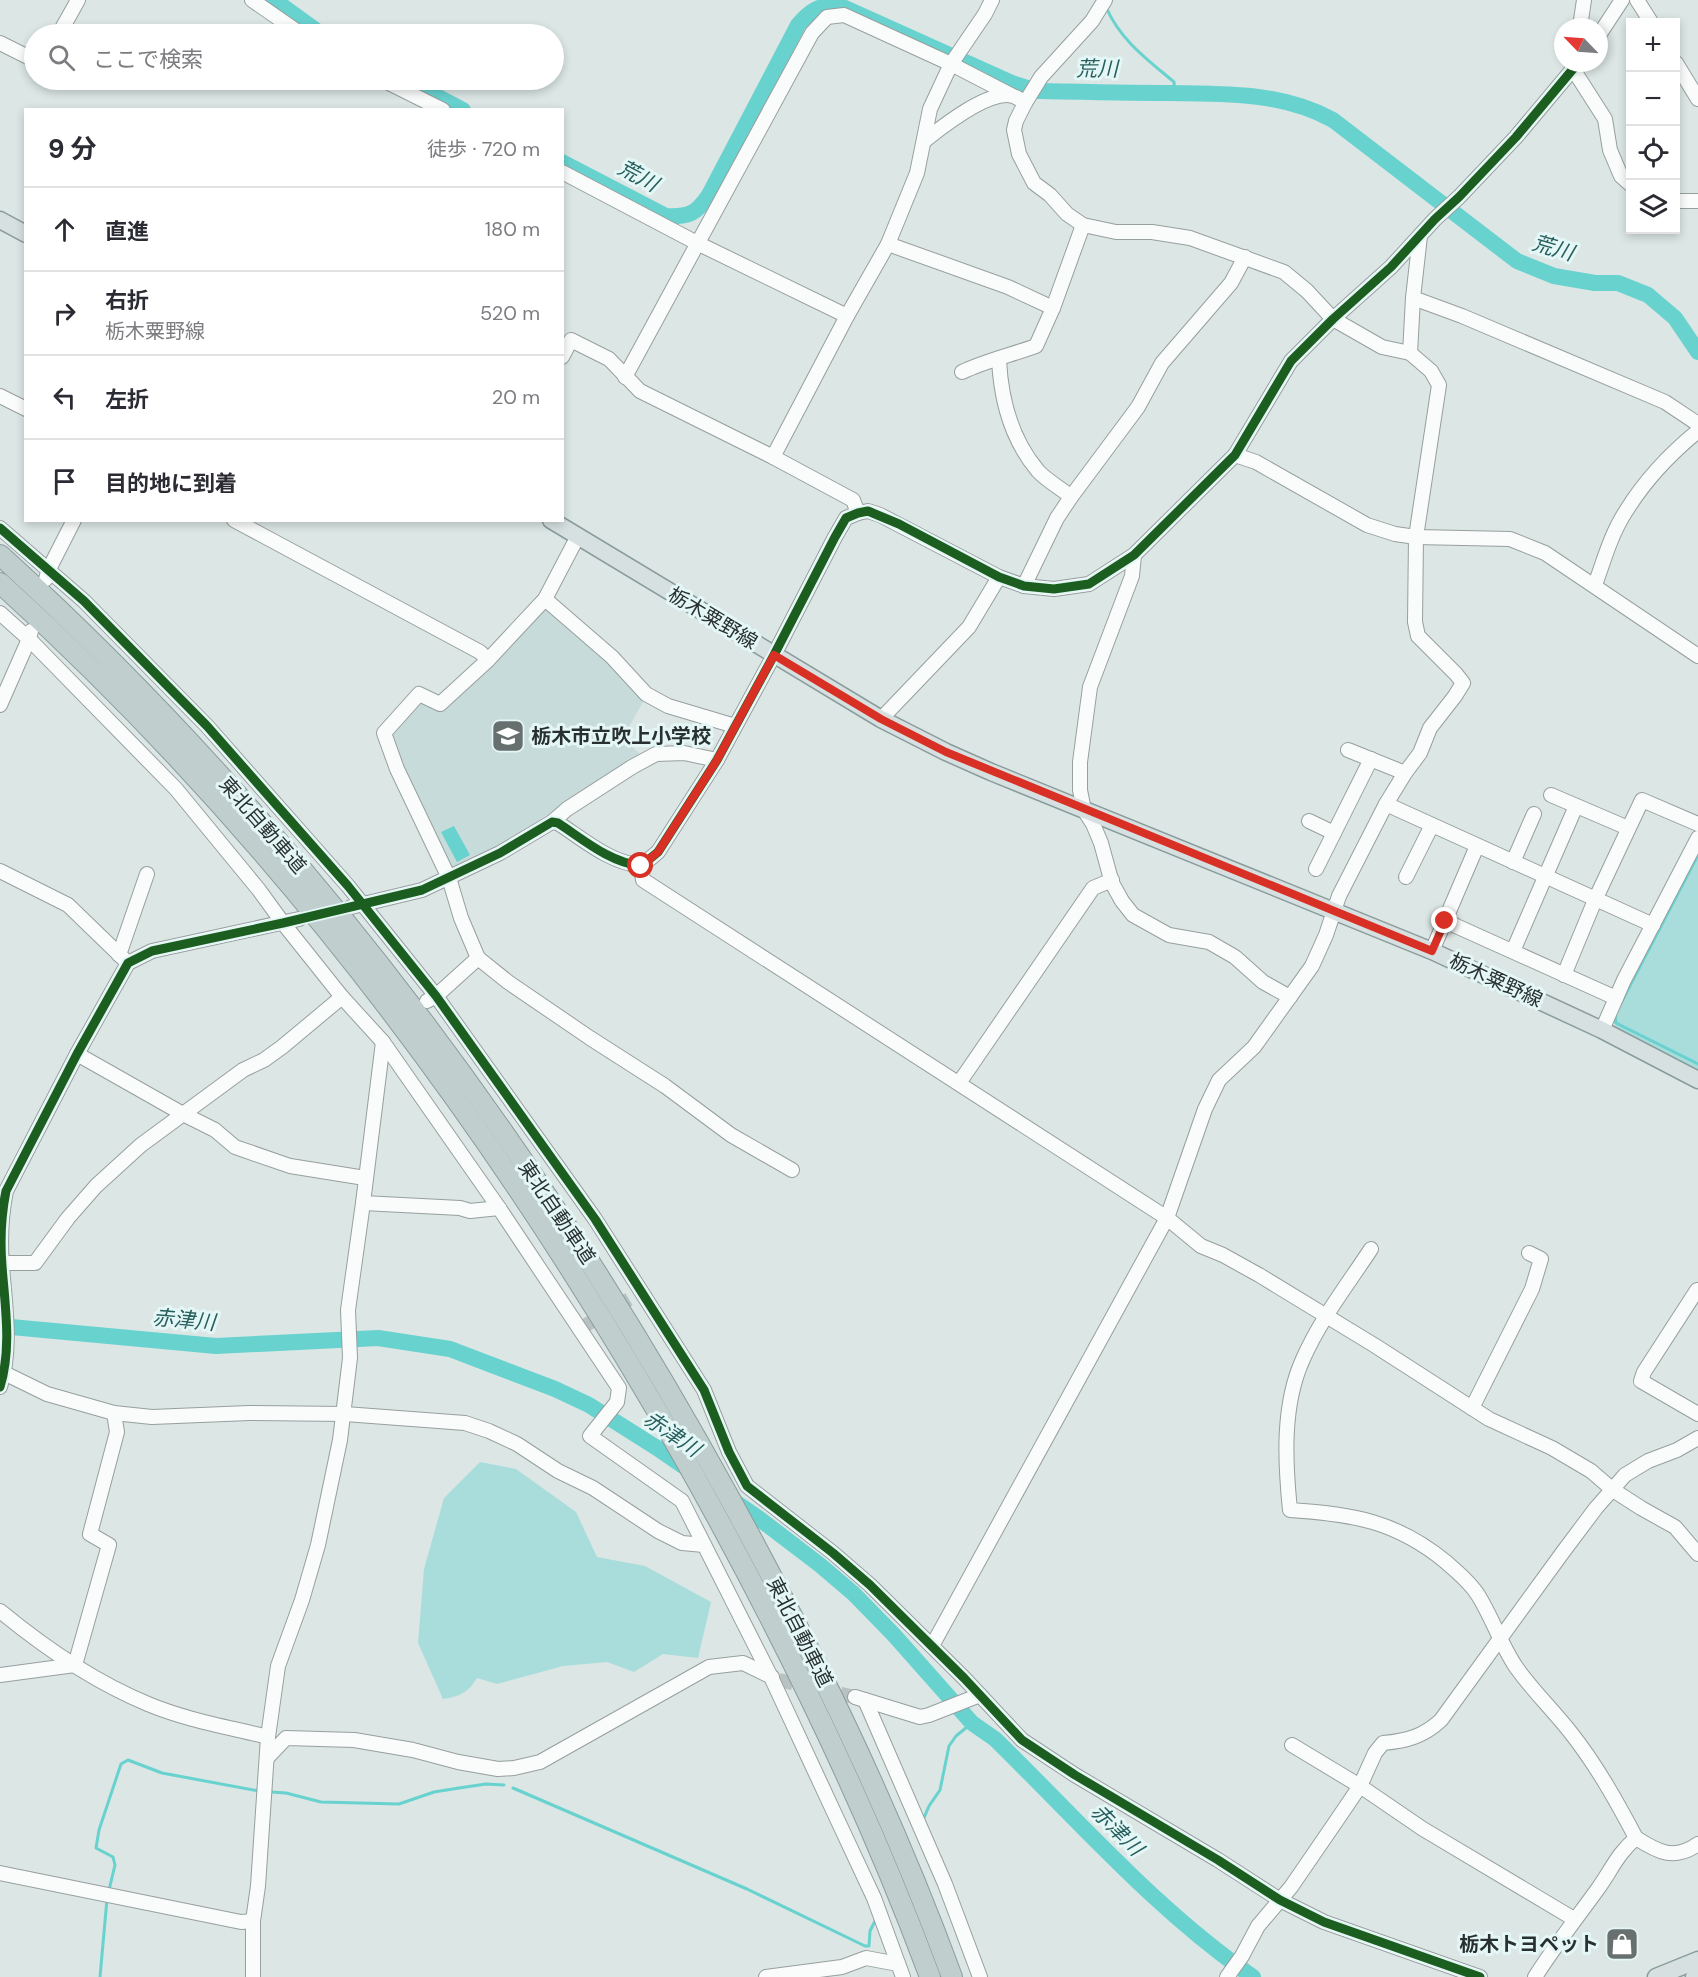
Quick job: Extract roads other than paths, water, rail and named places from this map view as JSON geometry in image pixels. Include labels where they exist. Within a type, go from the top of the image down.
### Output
[{"type":"highway","name":"東北自動車道","points":[[0,555],[91,639],[262,820],[394,983],[457,1067],[568,1226],[622,1310],[694,1433],[778,1586],[867,1770],[952,1977]]},
{"type":"highway","name":"東北自動車道","points":[[0,583],[76,655],[173,754],[246,835],[317,919],[400,1026],[517,1188],[588,1297],[652,1402],[741,1560],[795,1666],[842,1767],[930,1977]]},
{"type":"main road","points":[[0,220],[24,233]]},
{"type":"main road","name":"栃木粟野線","points":[[554,522],[881,719],[955,756],[1432,951],[1602,1029],[1698,1080]]},
{"type":"main road","points":[[1656,1977],[1695,1972]]},
{"type":"street","points":[[65,24],[78,0]]},
{"type":"street","points":[[252,0],[287,24]]},
{"type":"street","points":[[773,457],[847,316],[888,244],[917,173],[930,110],[951,64],[992,0]]},
{"type":"street","points":[[1581,18],[1584,0]]},
{"type":"street","points":[[1608,21],[1622,0]]},
{"type":"street","points":[[1637,0],[1648,18]]},
{"type":"street","points":[[932,1646],[1167,1218],[1205,1109],[1219,1080],[1254,1047],[1312,966],[1326,935],[1339,896],[1386,804],[1420,753],[1430,728],[1463,683],[1418,636],[1414,622],[1416,537],[1440,385],[1431,371],[1410,353],[1382,347],[1333,319],[1307,291],[1284,272],[1190,238],[1152,232],[1116,231],[1083,225],[1067,214],[1050,195],[1034,183],[1019,154],[1014,130],[1016,121],[1041,77],[1092,21],[1099,4]]},
{"type":"street","points":[[625,377],[812,33],[827,17],[844,15],[951,64],[1025,103]]},
{"type":"street","points":[[0,43],[24,55]]},
{"type":"street","points":[[1680,70],[1698,99]]},
{"type":"street","points":[[552,822],[558,823],[605,854],[627,864],[641,866],[658,852],[717,760],[846,518],[868,511],[880,515],[999,577],[1024,586],[1054,589],[1089,584],[1134,555],[1235,455],[1291,361],[1333,319],[1391,267],[1435,219],[1459,197],[1515,137],[1569,72]]},
{"type":"street","points":[[1579,72],[1605,119],[1610,150],[1621,176],[1626,180]]},
{"type":"street","points":[[402,90],[439,108]]},
{"type":"street","points":[[924,141],[957,117],[993,97],[1012,96]]},
{"type":"street","points":[[564,173],[697,243],[847,316]]},
{"type":"street","points":[[1680,201],[1698,201]]},
{"type":"street","points":[[962,372],[980,363],[999,360],[1036,346],[1053,308],[1083,225]]},
{"type":"street","points":[[1410,353],[1420,236]]},
{"type":"street","points":[[888,244],[1008,287],[1053,308]]},
{"type":"street","points":[[1024,586],[1057,518],[1071,496],[1138,407],[1162,363],[1231,282],[1245,257]]},
{"type":"street","points":[[1413,298],[1462,316],[1665,402],[1698,424]]},
{"type":"street","points":[[564,353],[571,340],[609,359],[640,391],[773,457],[853,500],[858,513]]},
{"type":"street","points":[[999,360],[1003,397],[1008,417],[1018,439],[1040,473],[1071,496]]},
{"type":"street","points":[[0,396],[24,409]]},
{"type":"street","points":[[1595,585],[1613,535],[1626,511],[1646,484],[1698,431]]},
{"type":"street","points":[[1235,455],[1257,462],[1367,525],[1395,534],[1416,537],[1510,539],[1545,553],[1698,656]]},
{"type":"street","points":[[47,574],[73,522]]},
{"type":"street","points":[[238,522],[480,652],[488,660]]},
{"type":"street","points":[[0,528],[47,574],[133,650],[207,726],[296,826],[356,906],[432,999],[534,1131],[601,1228],[704,1390],[729,1452],[747,1486],[834,1553],[870,1585],[1022,1740],[1075,1775],[1218,1860],[1280,1900],[1324,1922],[1480,1977]]},
{"type":"street","points":[[578,536],[545,599],[488,660],[440,704],[419,694],[384,733],[397,769],[448,878],[461,918],[478,958],[508,982],[665,1086],[731,1135],[792,1170]]},
{"type":"street","points":[[1134,555],[1132,576],[1090,687],[1084,714],[1080,762],[1080,790],[1084,810],[1101,843],[1112,880],[1122,901],[1133,915],[1169,934],[1209,942],[1235,957],[1263,982],[1290,997]]},
{"type":"street","points":[[881,719],[969,627],[999,577]]},
{"type":"street","points":[[545,599],[612,657],[646,694],[668,706],[735,726]]},
{"type":"street","points":[[0,613],[30,634],[176,789],[259,890],[342,997],[383,1042],[499,1208],[619,1388],[618,1402],[590,1436],[682,1501],[775,1678],[874,1898],[901,1971]]},
{"type":"street","points":[[0,705],[30,634]]},
{"type":"street","points":[[1348,750],[1405,773]]},
{"type":"street","points":[[356,906],[422,890],[500,853],[552,822],[567,809],[632,767],[656,754],[684,753],[717,760]]},
{"type":"street","points":[[1316,869],[1371,759]]},
{"type":"street","points":[[1551,795],[1629,828]]},
{"type":"street","points":[[1564,975],[1595,900],[1642,800],[1698,824]]},
{"type":"street","points":[[1386,804],[1653,925]]},
{"type":"street","points":[[1513,951],[1576,806]]},
{"type":"street","points":[[1513,862],[1534,814]]},
{"type":"street","points":[[1309,821],[1334,833]]},
{"type":"street","points":[[1407,877],[1432,825]]},
{"type":"street","points":[[1602,1029],[1698,838]]},
{"type":"street","points":[[1432,951],[1477,846]]},
{"type":"street","points":[[641,866],[644,880],[1167,1218],[1201,1246],[1223,1255],[1327,1316],[1489,1419],[1591,1471],[1613,1490],[1675,1527],[1698,1554]]},
{"type":"street","points":[[0,871],[68,905],[124,959]]},
{"type":"street","points":[[147,874],[124,959],[6,1191],[2,1212],[1,1258],[7,1338],[1,1377],[47,1394],[114,1413],[152,1417],[249,1413],[345,1414],[465,1423],[517,1444],[558,1470],[593,1488],[658,1531],[682,1542],[704,1545]]},
{"type":"street","points":[[959,1083],[1093,888],[1112,880]]},
{"type":"street","points":[[124,959],[299,919]]},
{"type":"street","points":[[1445,921],[1616,998]]},
{"type":"street","points":[[432,999],[478,958]]},
{"type":"street","points":[[1,1258],[35,1263],[68,1218],[96,1186],[141,1145],[243,1070],[264,1060],[282,1047],[342,997]]},
{"type":"street","points":[[253,1977],[253,1921],[258,1886],[268,1737],[278,1666],[302,1600],[318,1545],[345,1414],[350,1353],[348,1313],[365,1178],[371,1152],[383,1042]]},
{"type":"street","points":[[77,1054],[215,1130],[235,1147],[290,1166],[365,1178]]},
{"type":"street","points":[[363,1203],[460,1208],[470,1211],[499,1208]]},
{"type":"street","points":[[1371,1249],[1327,1316],[1302,1360],[1291,1401],[1285,1461],[1290,1510],[1329,1513],[1369,1521],[1404,1533],[1426,1546],[1458,1572],[1477,1593],[1515,1666],[1572,1734],[1601,1774],[1636,1838],[1656,1851],[1674,1854],[1698,1844]]},
{"type":"street","points":[[1472,1408],[1532,1289],[1541,1259],[1528,1253]]},
{"type":"street","points":[[1697,1290],[1644,1372],[1641,1381],[1698,1414]]},
{"type":"street","points":[[75,1665],[109,1545],[90,1534],[117,1432],[114,1413]]},
{"type":"street","points":[[1227,1977],[1242,1956],[1258,1926],[1291,1887],[1360,1785],[1375,1753],[1383,1743],[1405,1741],[1430,1731],[1441,1720],[1596,1508],[1625,1475],[1648,1461],[1677,1450],[1698,1438]]},
{"type":"street","points":[[0,1611],[27,1634],[92,1676],[149,1704],[203,1721],[268,1737]]},
{"type":"street","points":[[267,1758],[286,1738],[354,1740],[413,1750],[458,1762],[498,1769],[514,1768],[540,1762],[709,1667],[743,1663],[775,1678]]},
{"type":"street","points":[[0,1675],[75,1665]]},
{"type":"street","points":[[980,1695],[920,1717],[860,1698],[945,1884],[980,1977]]},
{"type":"street","points":[[1292,1745],[1360,1785],[1423,1829],[1574,1919]]},
{"type":"street","points":[[1535,1977],[1574,1919],[1599,1888],[1622,1850],[1636,1838]]},
{"type":"street","points":[[0,1873],[241,1922],[253,1921]]},
{"type":"street","points":[[766,1977],[842,1968],[866,1958],[901,1971]]},
{"type":"water","points":[[454,826],[470,855],[457,862],[441,832]]},
{"type":"waterway","name":"荒川","points":[[274,0],[307,24]]},
{"type":"waterway","name":"荒川","points":[[564,163],[666,216],[691,213],[709,195],[798,25],[815,10],[836,4],[1012,83],[1037,91],[1254,96],[1274,99],[1314,111],[1333,120],[1517,261],[1554,276],[1595,283],[1618,283],[1648,295],[1675,318],[1698,352]]},
{"type":"waterway","points":[[1106,7],[1127,39],[1174,82],[1175,93]]},
{"type":"waterway","name":"荒川","points":[[425,90],[459,108]]},
{"type":"waterway","points":[[1621,1003],[1698,855]]},
{"type":"waterway","points":[[1615,1014],[1616,1023],[1698,1064]]},
{"type":"waterway","name":"赤津川","points":[[0,1326],[216,1346],[378,1338],[450,1349],[555,1389],[589,1405],[657,1448],[757,1517],[854,1594],[894,1635],[972,1723],[995,1739],[1151,1894],[1218,1951],[1253,1977]]},
{"type":"waterway","points":[[923,1820],[940,1790],[949,1746],[956,1736],[972,1723]]},
{"type":"waterway","points":[[109,1890],[115,1865],[113,1857],[96,1848],[99,1830],[121,1764],[128,1760],[162,1773],[259,1791]]},
{"type":"waterway","points":[[271,1792],[286,1793],[321,1802],[399,1804],[434,1792],[486,1784],[504,1785]]},
{"type":"waterway","points":[[513,1788],[747,1889],[865,1946],[869,1946],[870,1931],[876,1919]]},
{"type":"waterway","points":[[100,1977],[107,1899]]},
{"type":"tunnel","points":[[581,1328],[641,1292]]},
{"type":"tunnel","points":[[779,1680],[855,1697]]},
{"type":"place","name":"栃木市立吹上小学校","points":[[508,736]]},
{"type":"place","name":"栃木トヨペット","points":[[1622,1944]]}]
